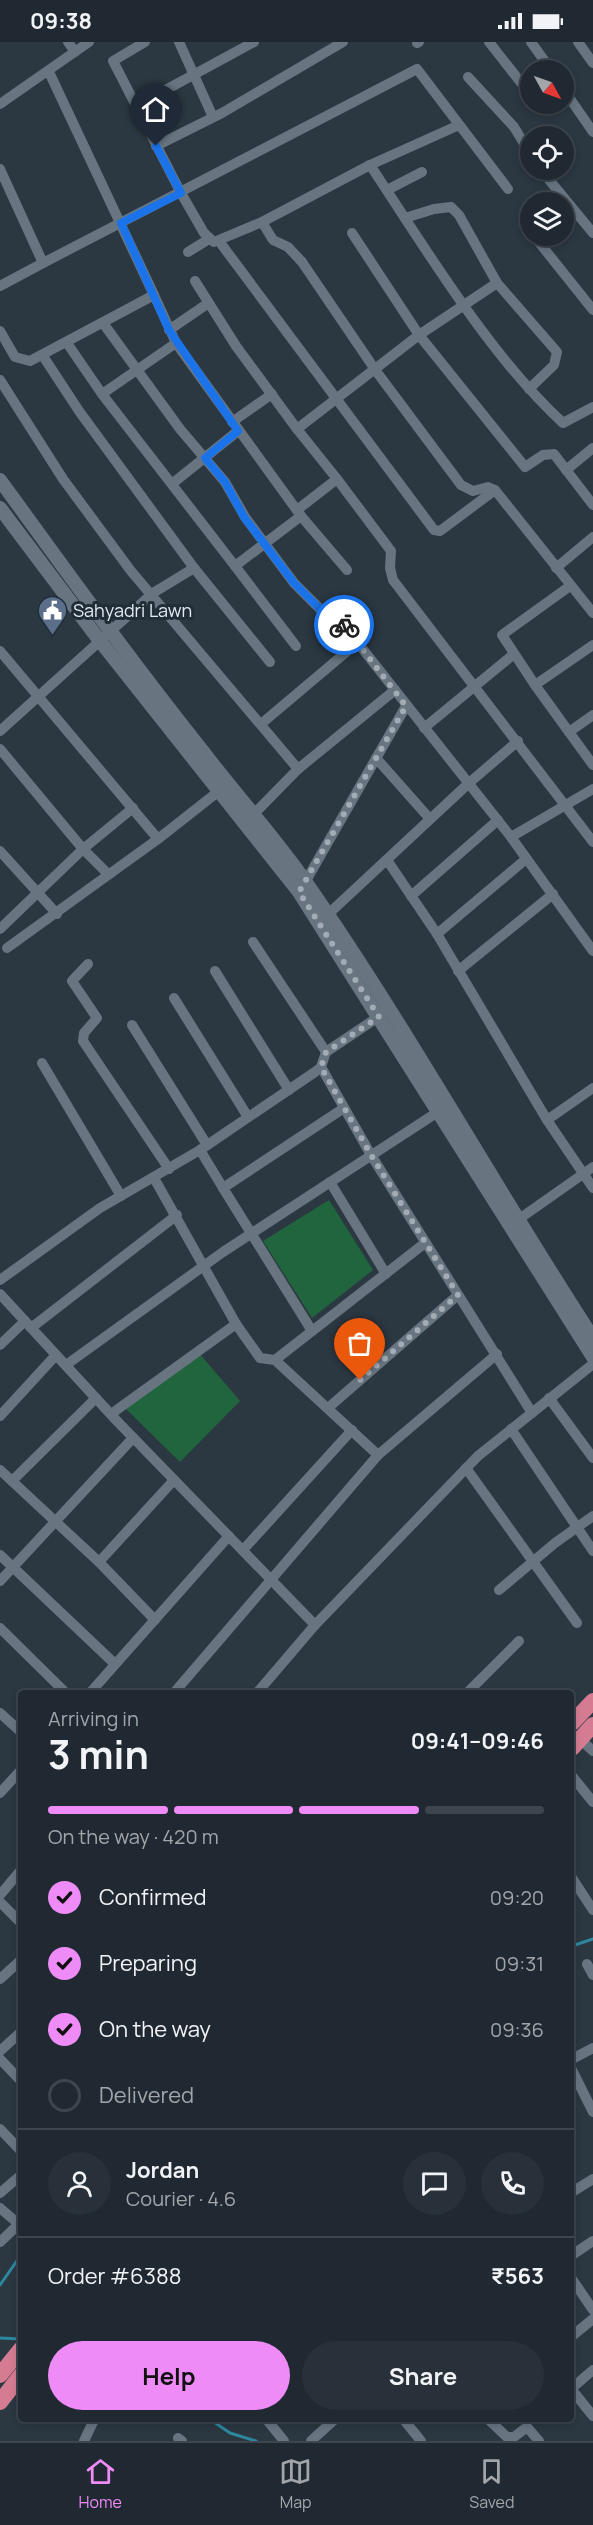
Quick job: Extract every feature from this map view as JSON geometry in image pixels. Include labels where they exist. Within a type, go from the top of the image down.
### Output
[{"type":"highway","points":[[574,1721],[593,1701]]},
{"type":"highway","points":[[576,1743],[593,1725]]},
{"type":"highway","points":[[0,2375],[18,2353]]},
{"type":"highway","points":[[0,2402],[18,2379]]},
{"type":"street","points":[[68,42],[75,52]]},
{"type":"street","points":[[0,104],[89,42]]},
{"type":"street","points":[[145,42],[131,45],[113,61],[181,193],[214,240],[338,397],[434,530],[440,531],[495,490]]},
{"type":"street","points":[[179,42],[213,117]]},
{"type":"street","points":[[136,106],[254,42]]},
{"type":"street","points":[[489,42],[520,81]]},
{"type":"street","points":[[531,42],[544,60]]},
{"type":"street","points":[[579,42],[593,63]]},
{"type":"street","points":[[156,146],[295,72],[339,43]]},
{"type":"street","points":[[0,286],[43,263],[57,259],[121,223],[417,69],[508,189]]},
{"type":"street","points":[[49,72],[176,343],[299,513],[347,570]]},
{"type":"street","points":[[468,77],[514,127],[520,137]]},
{"type":"street","points":[[574,104],[593,132]]},
{"type":"street","points":[[582,116],[593,109]]},
{"type":"street","points":[[188,252],[262,222],[370,165],[459,125]]},
{"type":"street","points":[[370,165],[465,304],[529,389],[563,423],[593,407]]},
{"type":"street","points":[[0,169],[43,263]]},
{"type":"street","points":[[387,190],[422,172]]},
{"type":"street","points":[[548,180],[557,192]]},
{"type":"street","points":[[405,218],[434,209],[452,207],[459,215],[497,283],[557,352],[554,364],[529,389]]},
{"type":"street","points":[[574,212],[593,233]]},
{"type":"street","points":[[262,222],[273,240],[288,247],[302,262],[376,371],[461,485],[473,491],[488,487],[495,490],[570,586],[591,607]]},
{"type":"street","points":[[352,233],[419,335],[525,467],[548,453],[554,454],[593,505]]},
{"type":"street","points":[[542,246],[593,310]]},
{"type":"street","points":[[195,281],[207,304],[297,429],[391,551],[390,568],[393,580],[593,842]]},
{"type":"street","points":[[297,429],[376,371],[419,335],[497,283]]},
{"type":"street","points":[[0,331],[15,357],[30,362],[154,295]]},
{"type":"street","points":[[169,330],[207,304]]},
{"type":"street","points":[[103,323],[225,482],[244,517],[306,597],[321,610],[339,619],[498,820],[554,894],[593,951]]},
{"type":"street","points":[[67,343],[102,394],[173,483],[296,646]]},
{"type":"street","points":[[102,394],[176,343]]},
{"type":"street","points":[[43,356],[79,411],[194,568],[270,662]]},
{"type":"street","points":[[0,380],[84,509],[113,543],[131,571],[153,593],[298,769]]},
{"type":"street","points":[[173,483],[205,458],[235,426],[272,394]]},
{"type":"street","points":[[566,470],[593,448]]},
{"type":"street","points":[[235,566],[337,479]]},
{"type":"street","points":[[0,480],[105,636],[219,791],[302,887]]},
{"type":"street","points":[[0,508],[255,813],[443,1108],[593,1356]]},
{"type":"street","points":[[556,568],[593,537]]},
{"type":"street","points":[[0,731],[153,593],[194,568]]},
{"type":"street","points":[[570,586],[502,635],[593,765]]},
{"type":"street","points":[[261,724],[357,643]]},
{"type":"street","points":[[535,685],[593,645]]},
{"type":"street","points":[[0,651],[158,839]]},
{"type":"street","points":[[424,728],[514,654]]},
{"type":"street","points":[[255,813],[298,769],[394,690]]},
{"type":"street","points":[[302,887],[406,706]]},
{"type":"street","points":[[569,732],[593,715]]},
{"type":"street","points":[[323,919],[469,783],[518,741]]},
{"type":"street","points":[[0,749],[83,849],[108,874]]},
{"type":"street","points":[[376,758],[430,819]]},
{"type":"street","points":[[511,837],[593,789]]},
{"type":"street","points":[[7,948],[57,914],[219,791]]},
{"type":"street","points":[[0,929],[83,849],[132,808]]},
{"type":"street","points":[[411,896],[498,820]]},
{"type":"street","points":[[0,851],[57,914]]},
{"type":"street","points":[[437,934],[526,859]]},
{"type":"street","points":[[387,860],[437,934],[547,1120],[593,1188]]},
{"type":"street","points":[[458,971],[554,894]]},
{"type":"street","points":[[253,942],[326,1052]]},
{"type":"street","points":[[88,964],[73,976],[72,981],[97,1018],[84,1033],[83,1041],[168,1168]]},
{"type":"street","points":[[215,971],[289,1090]]},
{"type":"street","points":[[174,998],[248,1117]]},
{"type":"street","points":[[0,1280],[121,1196],[204,1148],[289,1090],[321,1067],[326,1052],[383,1013]]},
{"type":"street","points":[[132,1025],[204,1148],[223,1188],[250,1234],[312,1331]]},
{"type":"street","points":[[42,1063],[121,1196]]},
{"type":"street","points":[[321,1067],[371,1155],[532,1413]]},
{"type":"street","points":[[547,1120],[593,1088]]},
{"type":"street","points":[[223,1188],[344,1108]]},
{"type":"street","points":[[66,1365],[250,1234],[443,1108]]},
{"type":"street","points":[[514,1223],[593,1167]]},
{"type":"street","points":[[154,1178],[177,1215],[236,1324],[260,1358],[275,1360],[378,1455]]},
{"type":"street","points":[[330,1182],[386,1274]]},
{"type":"street","points":[[0,1345],[177,1215]]},
{"type":"street","points":[[514,1223],[593,1338]]},
{"type":"street","points":[[275,1360],[425,1243]]},
{"type":"street","points":[[0,1294],[111,1414],[315,1625]]},
{"type":"street","points":[[328,1408],[458,1295]]},
{"type":"street","points":[[111,1414],[236,1324]]},
{"type":"street","points":[[175,1690],[378,1455],[497,1354]]},
{"type":"street","points":[[0,1416],[56,1355]]},
{"type":"street","points":[[259,1690],[315,1625],[466,1468],[593,1364]]},
{"type":"street","points":[[12,1481],[96,1398]]},
{"type":"street","points":[[549,1398],[593,1458]]},
{"type":"street","points":[[511,1429],[593,1551]]},
{"type":"street","points":[[243,1550],[352,1430]]},
{"type":"street","points":[[0,1581],[133,1437]]},
{"type":"street","points":[[466,1468],[577,1623]]},
{"type":"street","points":[[0,1470],[54,1523],[99,1562],[155,1620]]},
{"type":"street","points":[[99,1562],[174,1480]]},
{"type":"street","points":[[499,1590],[534,1560],[593,1516]]},
{"type":"street","points":[[92,1690],[229,1536]]},
{"type":"street","points":[[0,1555],[115,1664]]},
{"type":"street","points":[[0,1628],[63,1690]]},
{"type":"street","points":[[470,1690],[519,1641]]},
{"type":"street","points":[[0,1713],[18,1729]]},
{"type":"street","points":[[576,1743],[593,1751]]},
{"type":"street","points":[[0,1792],[18,1773]]},
{"type":"street","points":[[574,1778],[593,1802]]},
{"type":"street","points":[[0,1895],[18,1874]]},
{"type":"street","points":[[574,1881],[593,1910]]},
{"type":"street","points":[[0,1902],[18,1920]]},
{"type":"street","points":[[0,1979],[18,1963]]},
{"type":"street","points":[[0,2051],[18,2035]]},
{"type":"street","points":[[574,2058],[593,2048]]},
{"type":"street","points":[[0,2059],[18,2078]]},
{"type":"street","points":[[574,2074],[593,2112]]},
{"type":"street","points":[[0,2129],[18,2148]]},
{"type":"street","points":[[0,2193],[18,2178]]},
{"type":"street","points":[[574,2191],[593,2180]]},
{"type":"street","points":[[0,2208],[18,2223]]},
{"type":"street","points":[[0,2242],[18,2227]]},
{"type":"street","points":[[574,2254],[593,2241]]},
{"type":"street","points":[[574,2282],[593,2310]]},
{"type":"street","points":[[574,2334],[593,2319]]},
{"type":"street","points":[[574,2387],[593,2370]]},
{"type":"street","points":[[574,2392],[593,2416]]},
{"type":"street","points":[[84,2441],[93,2422]]},
{"type":"street","points":[[269,2422],[284,2441]]},
{"type":"street","points":[[311,2441],[332,2422]]},
{"type":"street","points":[[406,2422],[421,2441]]},
{"type":"street","points":[[491,2422],[507,2438],[514,2437],[529,2423],[539,2441]]},
{"type":"green space","points":[[329,1200],[373,1270],[312,1318],[263,1241]]},
{"type":"green space","points":[[199,1353],[240,1401],[180,1462],[126,1409]]},
{"type":"waterway","points":[[574,1945],[593,1939]]},
{"type":"waterway","points":[[0,2285],[18,2259]]},
{"type":"waterway","points":[[0,2338],[18,2339]]},
{"type":"waterway","points":[[214,2422],[230,2433],[256,2441]]},
{"type":"way so far","points":[[344,625],[406,706],[299,892],[379,1017],[326,1052],[321,1067],[371,1155],[458,1295],[360,1380]]},
{"type":"place","name":"Sahyadri Lawn","points":[[52,636]]},
{"type":"route","points":[[156,146],[181,193],[121,223],[176,343],[238,431],[205,458],[225,482],[244,517],[294,583],[321,610],[339,619],[344,625]]}]
